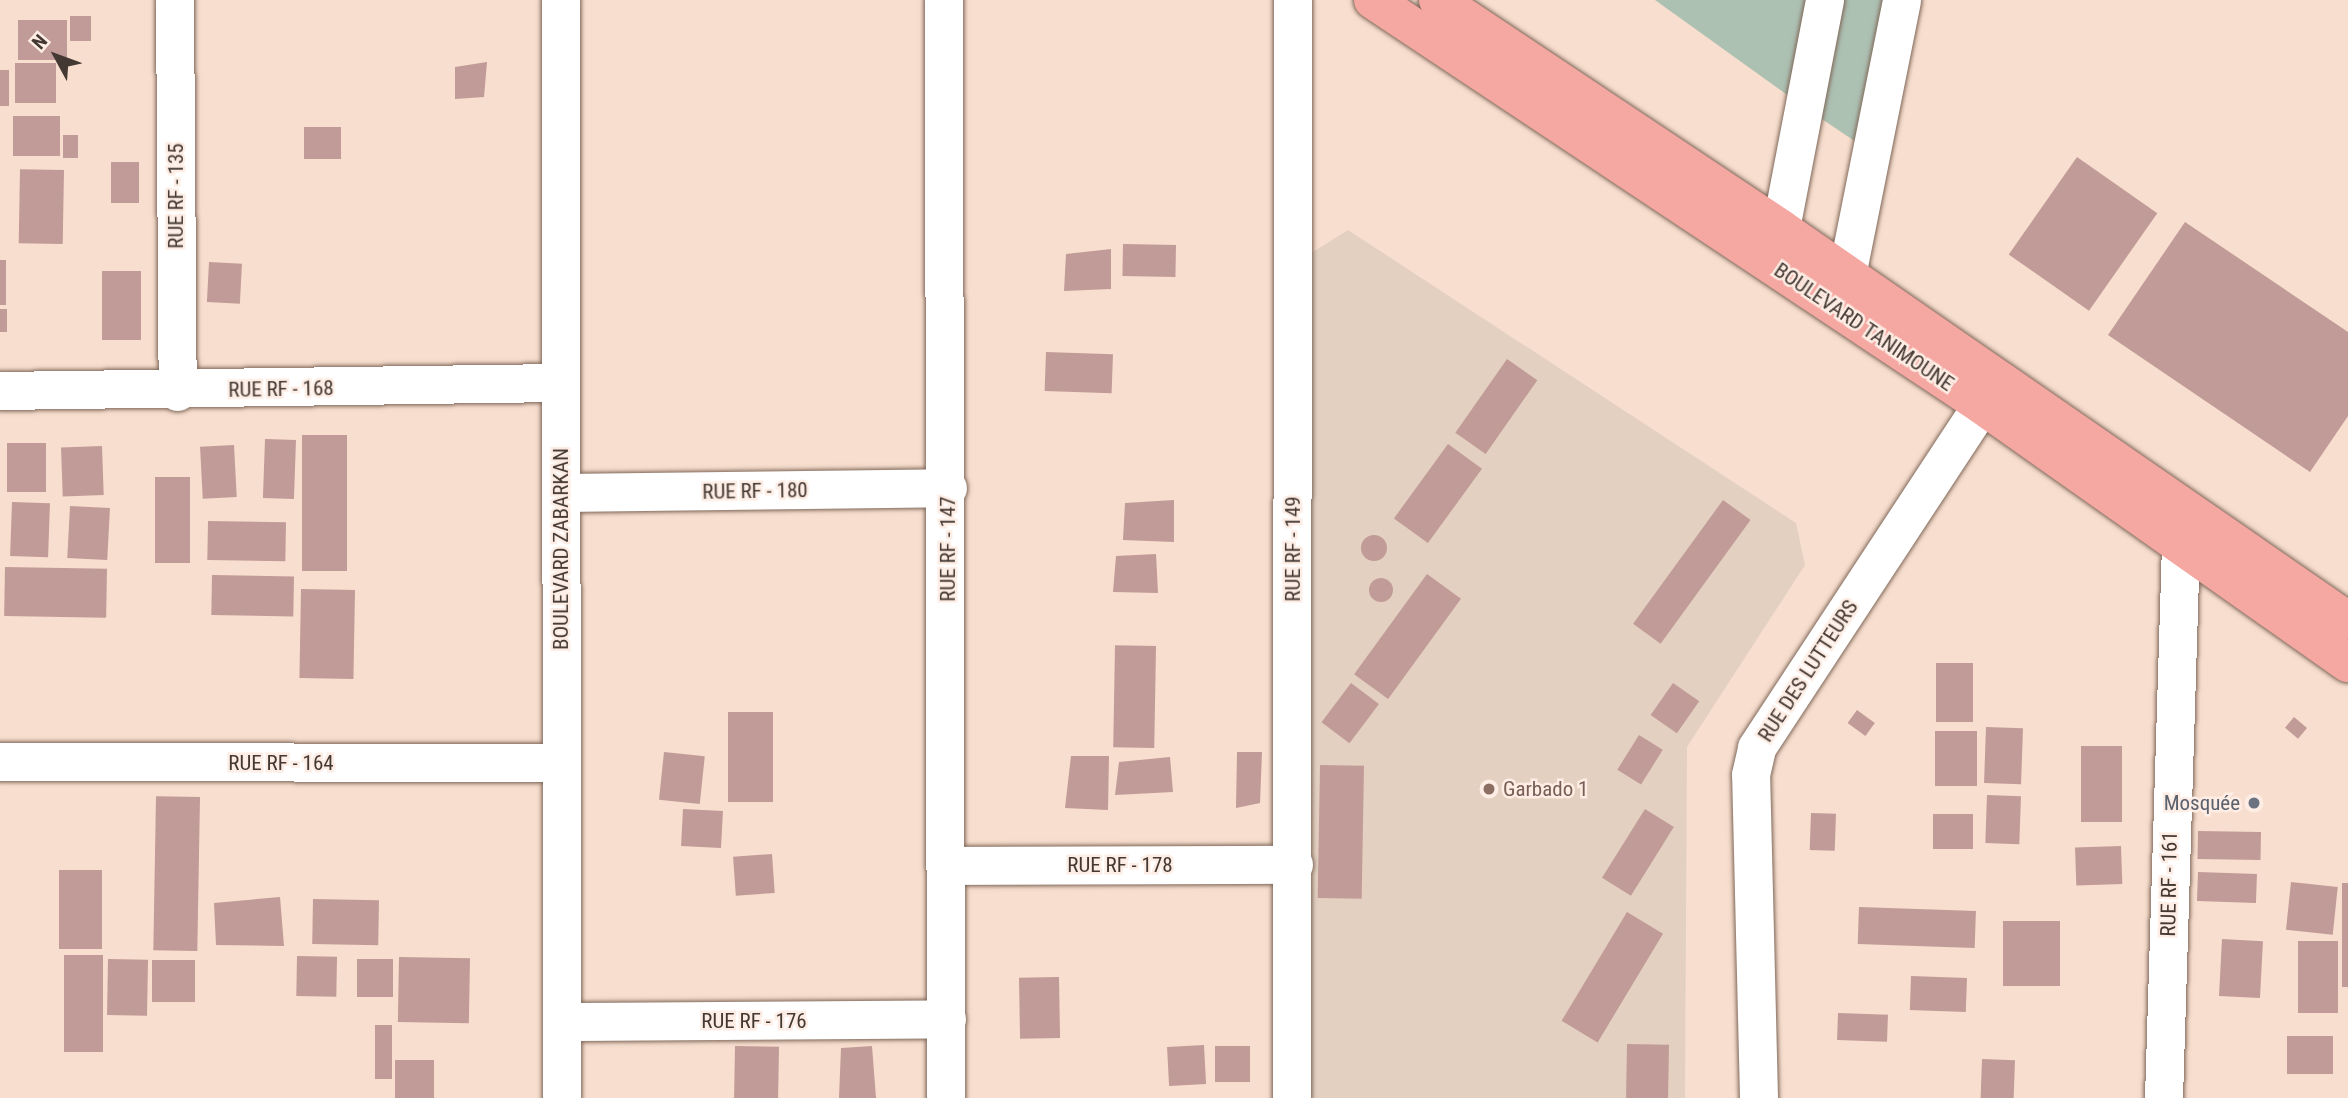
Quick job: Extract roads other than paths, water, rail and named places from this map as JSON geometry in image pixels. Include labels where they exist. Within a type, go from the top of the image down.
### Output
[{"type":"main road","name":"BOULEVARD TANIMOUNE","points":[[1373,0],[1982,405],[2348,663]]},
{"type":"main road","name":"BOULEVARD TANIMOUNE","points":[[1438,0],[1780,229],[2348,621]]},
{"type":"street","name":"RUE RF - 135","points":[[175,0],[178,392]]},
{"type":"street","name":"BOULEVARD ZABARKAN","points":[[561,0],[562,1098]]},
{"type":"street","name":"RUE RF - 147","points":[[944,0],[948,488],[946,1098]]},
{"type":"street","name":"RUE RF - 149","points":[[1292,1098],[1293,0]]},
{"type":"street","points":[[1780,229],[1825,0]]},
{"type":"street","points":[[1847,276],[1902,0]]},
{"type":"street","name":"RUE RF - 168","points":[[0,391],[178,392],[561,383]]},
{"type":"street","name":"RUE DES LUTTEURS","points":[[1759,1098],[1751,775],[1757,748],[1982,405]]},
{"type":"street","name":"RUE RF - 180","points":[[562,493],[948,488]]},
{"type":"street","name":"RUE RF - 161","points":[[2164,1098],[2181,544]]},
{"type":"street","name":"RUE RF - 164","points":[[0,762],[562,763]]},
{"type":"street","name":"RUE RF - 178","points":[[947,866],[1294,865]]},
{"type":"street","name":"RUE RF - 176","points":[[562,1023],[947,1020]]},
{"type":"place","name":"Garbado 1","points":[[1489,789]]},
{"type":"place","name":"Mosquée","points":[[2254,803]]}]
